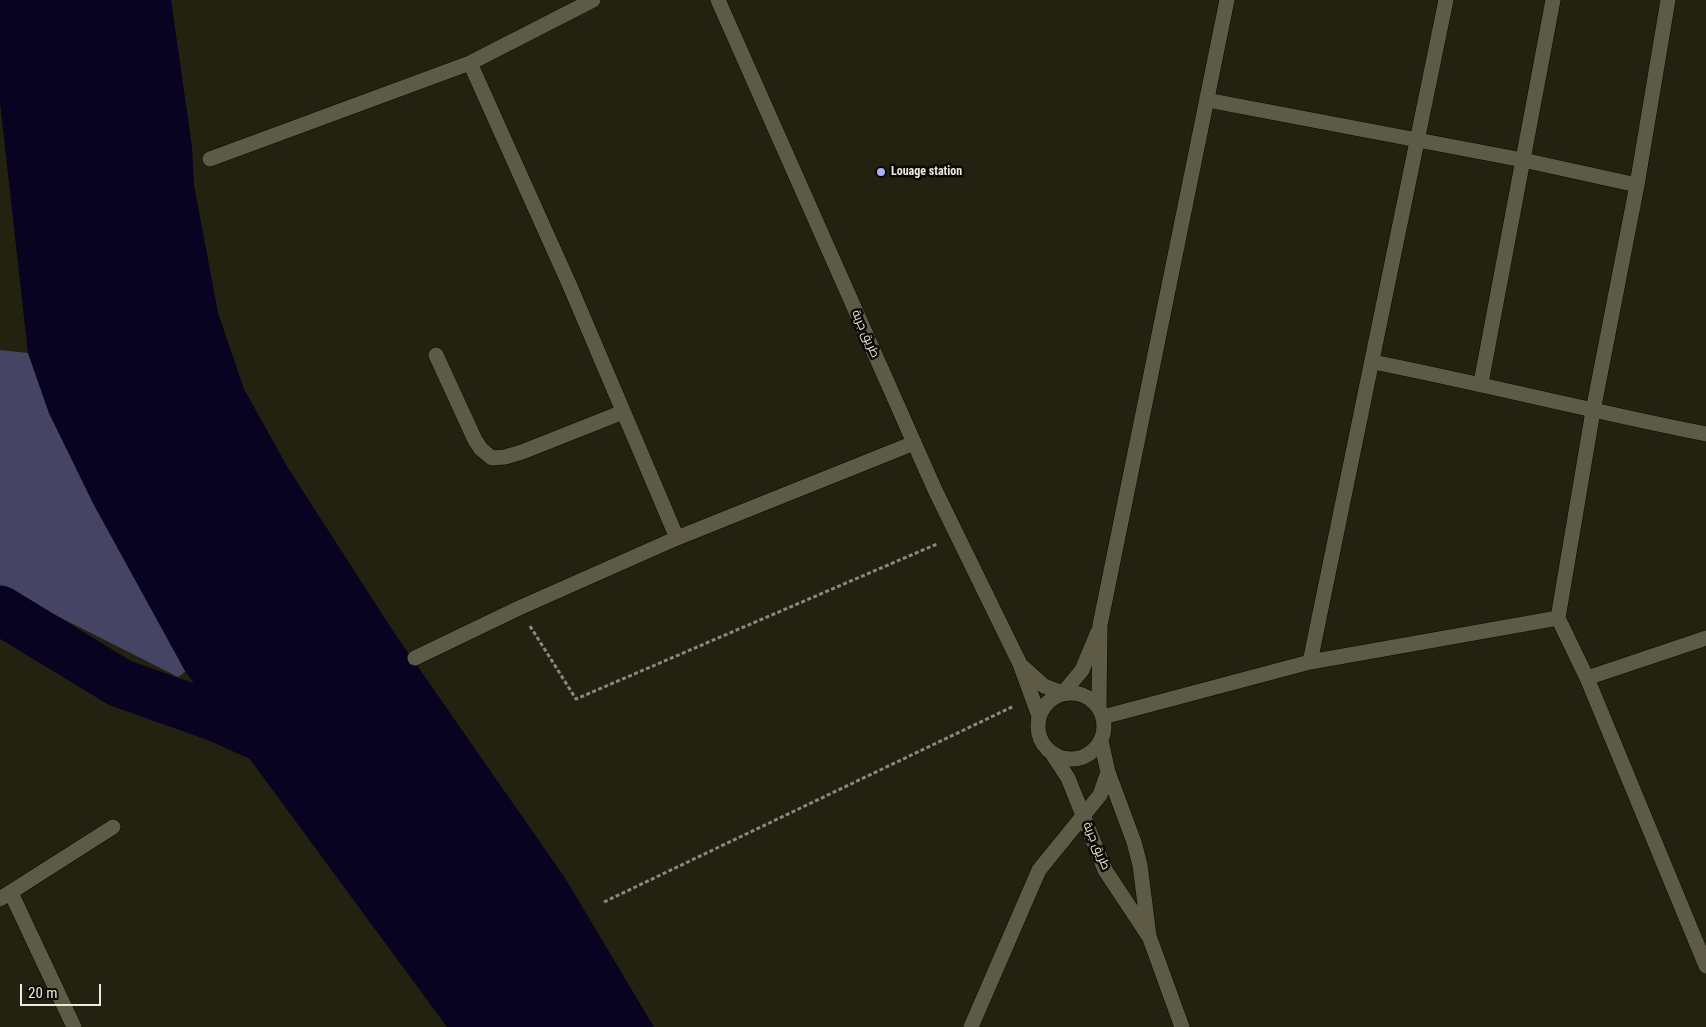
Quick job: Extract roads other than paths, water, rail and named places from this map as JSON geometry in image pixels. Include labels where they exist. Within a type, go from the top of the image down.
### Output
[{"type":"street","points":[[210,159],[470,64],[593,0]]},
{"type":"street","name":"طريق جربة","points":[[718,0],[956,536],[1020,664],[1039,716]]},
{"type":"street","points":[[1100,626],[1101,712],[1104,725],[1101,740],[1096,749],[1078,758],[1068,759],[1050,752],[1039,736],[1039,716],[1044,706],[1052,698],[1063,693],[1082,670],[1100,626],[1227,0]]},
{"type":"street","points":[[1310,662],[1419,142],[1446,0]]},
{"type":"street","points":[[1480,383],[1553,0]]},
{"type":"street","points":[[1668,0],[1637,186],[1593,411],[1558,618],[1587,678],[1706,966]]},
{"type":"street","points":[[470,64],[624,412],[677,538]]},
{"type":"street","points":[[1207,100],[1419,142],[1523,160],[1637,186]]},
{"type":"street","points":[[436,356],[476,440],[481,449],[492,458],[505,457],[522,452],[624,412]]},
{"type":"street","points":[[1373,362],[1480,383],[1593,411],[1706,434]]},
{"type":"street","points":[[415,658],[519,608],[677,538],[914,442]]},
{"type":"street","points":[[1101,712],[1310,662],[1558,618]]},
{"type":"street","points":[[1587,678],[1706,638]]},
{"type":"street","name":"طريق جربة","points":[[1020,664],[1044,686],[1063,693]]},
{"type":"street","points":[[1063,693],[1083,694],[1101,712]]},
{"type":"street","name":"طريق جربة","points":[[1101,740],[1108,772],[1134,842],[1140,865],[1149,936],[1182,1027]]},
{"type":"street","name":"طريق جربة","points":[[1050,752],[1068,778],[1105,870],[1149,936]]},
{"type":"street","points":[[971,1027],[1039,870],[1100,795],[1108,772]]},
{"type":"street","points":[[74,1027],[6,896],[113,827]]},
{"type":"waterway","points":[[0,610],[120,683],[216,717],[283,747]]},
{"type":"place","name":"Louage station","points":[[881,172]]}]
